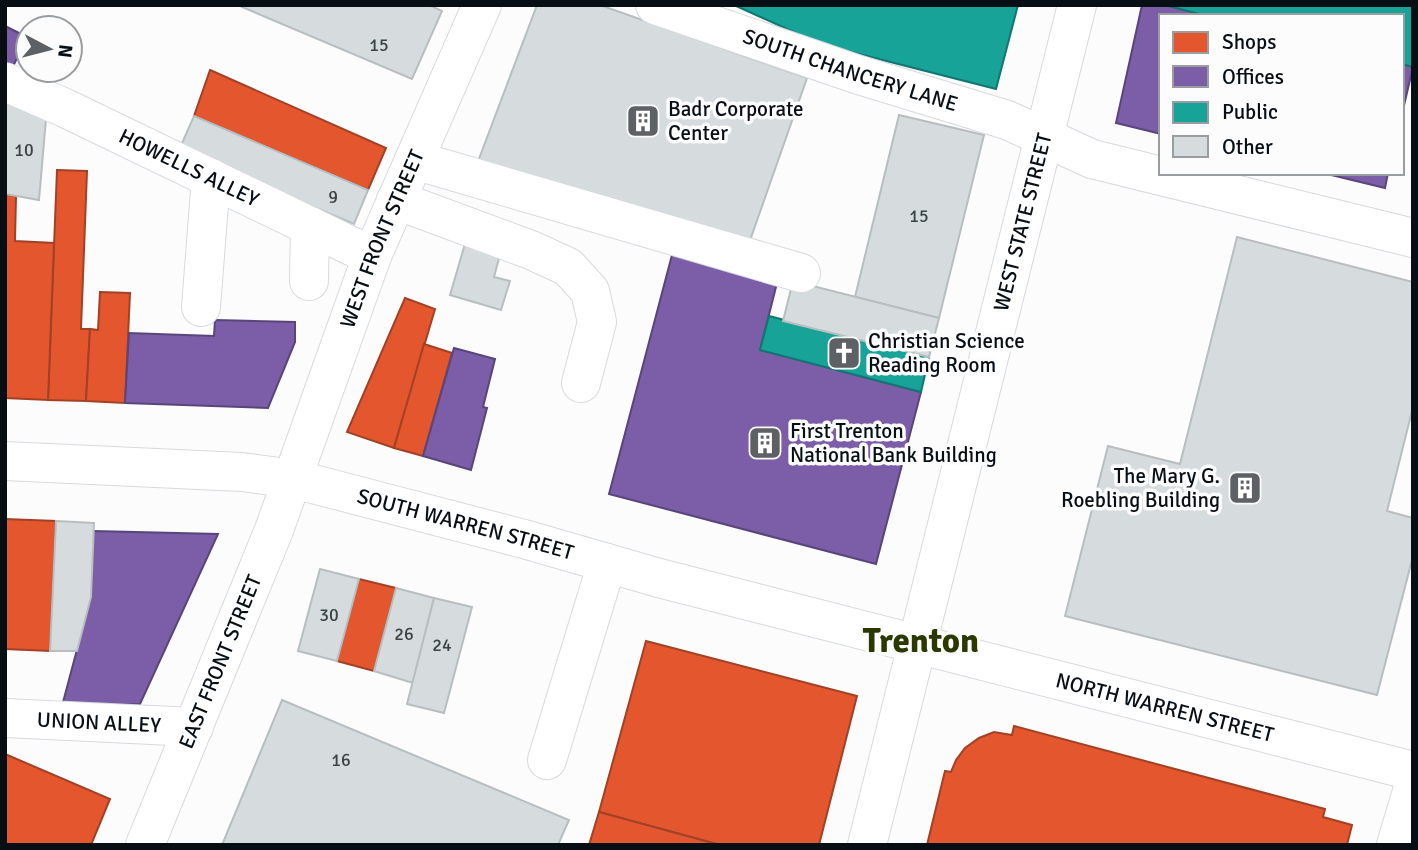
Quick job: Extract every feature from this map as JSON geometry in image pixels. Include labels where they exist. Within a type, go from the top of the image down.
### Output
[{"type":"street","name":"WEST FRONT STREET","points":[[294,479],[372,256],[482,5]]},
{"type":"street","name":"SOUTH CHANCERY LANE","points":[[655,5],[856,74],[1007,120],[1092,159],[1413,238]]},
{"type":"street","name":"WEST STATE STREET","points":[[867,845],[1077,5]]},
{"type":"street","name":"HOWELLS ALLEY","points":[[5,82],[65,108],[372,256]]},
{"type":"street","points":[[414,160],[801,273]]},
{"type":"street","points":[[201,307],[211,178]]},
{"type":"street","points":[[396,200],[531,250],[568,267],[590,290],[597,322],[581,383]]},
{"type":"street","points":[[309,281],[310,226]]},
{"type":"street","name":"SOUTH WARREN STREET","points":[[5,461],[242,472],[294,479],[917,643]]},
{"type":"street","name":"EAST FRONT STREET","points":[[145,845],[294,479]]},
{"type":"street","points":[[547,760],[607,563]]},
{"type":"street","name":"NORTH WARREN STREET","points":[[917,643],[1413,771]]},
{"type":"street","name":"UNION ALLEY","points":[[5,718],[194,727]]},
{"type":"street","points":[[1396,845],[1413,788]]},
{"type":"building: Shops","points":[[210,70],[386,148],[368,190],[194,116]]},
{"type":"building: Shops","points":[[57,170],[87,171],[81,329],[90,329],[86,401],[48,400]]},
{"type":"building: Shops","points":[[5,194],[16,196],[15,241],[54,243],[48,400],[5,398]]},
{"type":"building: Shops","points":[[100,292],[130,293],[125,403],[86,401],[90,329],[98,330]]},
{"type":"building: Shops","points":[[405,298],[435,309],[394,448],[347,432]]},
{"type":"building: Shops","points":[[424,344],[452,353],[423,456],[394,448]]},
{"type":"building: Shops","points":[[5,519],[56,521],[50,651],[5,649]]},
{"type":"building: Shops","points":[[359,579],[396,588],[374,671],[337,661]]},
{"type":"building: Shops","points":[[646,641],[857,696],[819,845],[720,845],[599,812]]},
{"type":"building: Shops","points":[[1014,726],[1325,809],[1323,817],[1352,825],[1347,845],[927,845],[945,771],[951,772],[965,748],[979,738],[994,732],[1012,735]]},
{"type":"building: Shops","points":[[5,754],[110,799],[91,845],[5,845]]},
{"type":"building: Shops","points":[[599,812],[720,845],[589,845]]},
{"type":"building: Offices","points":[[1142,5],[1165,5],[1199,14],[1159,14],[1159,134],[1116,123]]},
{"type":"building: Offices","points":[[5,26],[14,30],[14,65],[10,73],[5,71]]},
{"type":"building: Offices","points":[[1404,65],[1413,67],[1404,105]]},
{"type":"building: Offices","points":[[1331,175],[1388,175],[1385,188]]},
{"type":"building: Offices","name":"First Trenton National Bank Building","points":[[672,255],[777,283],[760,350],[921,392],[876,564],[609,494]]},
{"type":"building: Offices","points":[[215,320],[295,322],[295,342],[268,408],[125,403],[129,333],[214,336]]},
{"type":"building: Offices","points":[[454,348],[495,359],[483,407],[487,408],[471,470],[423,456]]},
{"type":"building: Offices","points":[[93,531],[218,534],[140,704],[62,706],[91,597]]},
{"type":"building: Public","points":[[734,5],[1018,5],[996,89],[820,44]]},
{"type":"building: Public","points":[[1165,5],[1413,5],[1413,67],[1404,65],[1404,14],[1199,14]]},
{"type":"building: Public","name":"Christian Science Reading Room","points":[[769,316],[929,357],[921,392],[760,350]]},
{"type":"building: Other","points":[[429,5],[442,11],[412,79],[242,7]]},
{"type":"building: Other","name":"Badr Corporate Center","points":[[537,5],[600,5],[807,78],[747,249],[477,164]]},
{"type":"building: Other","points":[[5,88],[47,107],[39,200],[5,194]]},
{"type":"building: Other","points":[[899,115],[984,135],[939,318],[855,297]]},
{"type":"building: Other","points":[[194,116],[368,190],[354,224],[179,150]]},
{"type":"building: Other","points":[[467,237],[502,247],[494,277],[510,281],[501,310],[450,295]]},
{"type":"building: Other","name":"The Mary G. Roebling Building","points":[[1237,237],[1413,282],[1413,407],[1387,511],[1413,518],[1413,556],[1377,695],[1065,616],[1108,446],[1180,464]]},
{"type":"building: Other","points":[[793,281],[939,318],[929,357],[783,321]]},
{"type":"building: Other","points":[[56,521],[94,523],[91,597],[77,651],[50,651]]},
{"type":"building: Other","points":[[320,569],[359,579],[337,661],[298,651]]},
{"type":"building: Other","points":[[396,588],[434,598],[413,683],[374,671]]},
{"type":"building: Other","points":[[434,598],[472,607],[444,713],[407,704]]},
{"type":"building: Other","points":[[282,700],[569,820],[558,845],[222,845]]},
{"type":"place","name":"Badr Corporate Center","points":[[643,121]]},
{"type":"place","name":"Christian Science Reading Room","points":[[844,353]]},
{"type":"place","name":"First Trenton National Bank Building","points":[[765,443]]},
{"type":"place","name":"The Mary G. Roebling Building","points":[[1245,488]]},
{"type":"district","name":"Trenton","points":[[921,640]]}]
